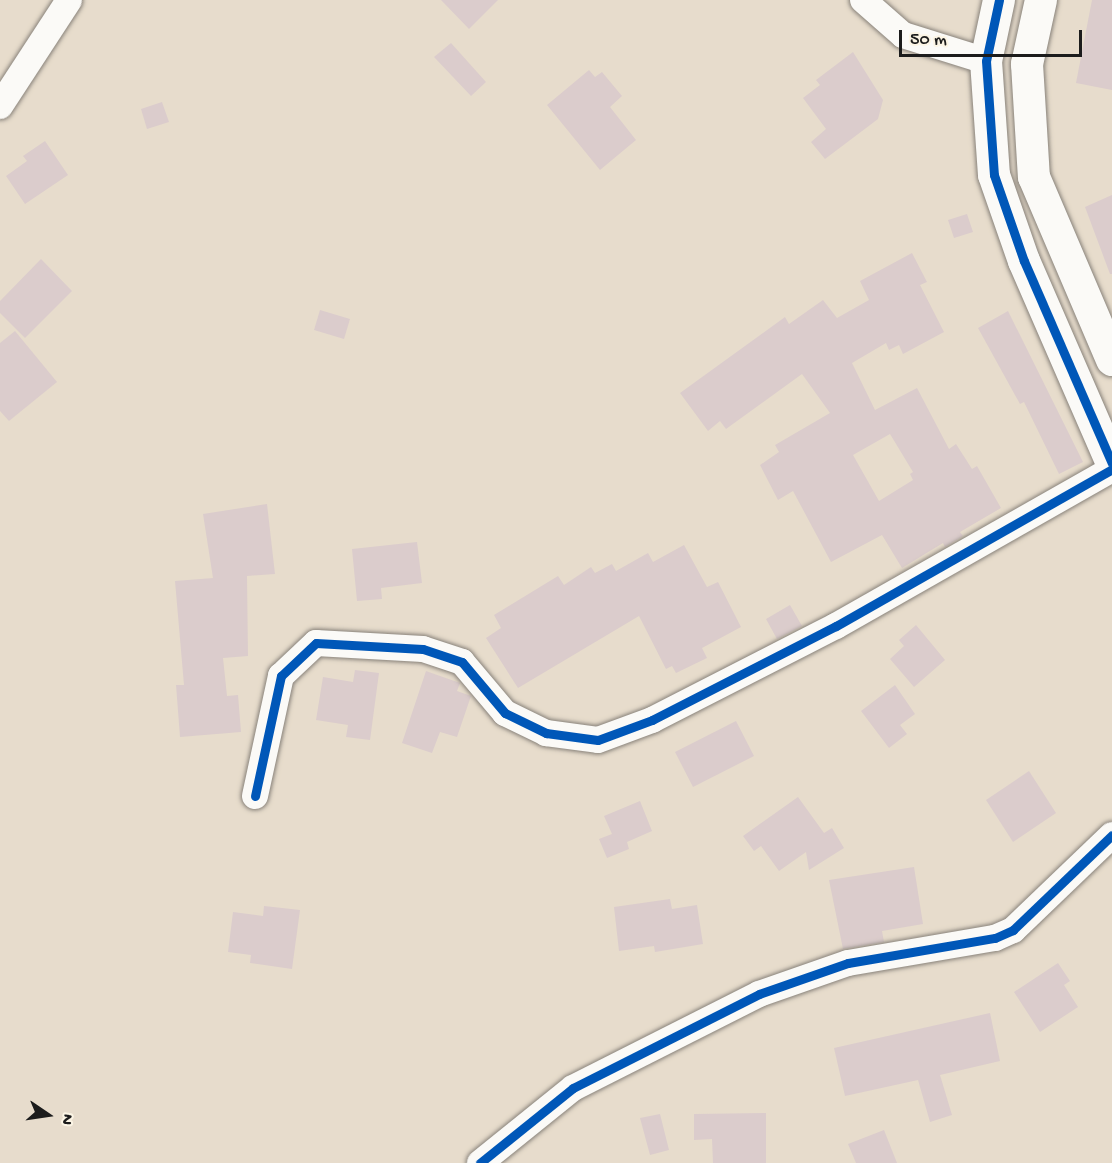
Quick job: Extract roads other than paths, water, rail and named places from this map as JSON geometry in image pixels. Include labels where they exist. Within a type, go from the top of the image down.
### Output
[{"type":"street","points":[[0,106],[69,0]]},
{"type":"street","points":[[863,0],[903,35],[986,61]]},
{"type":"street","points":[[999,0],[986,61],[994,175],[1024,261],[1112,463]]},
{"type":"street","points":[[1041,0],[1027,64],[1034,177],[1112,360]]},
{"type":"street","points":[[255,796],[281,676],[316,643],[423,649],[462,662],[505,713],[546,733],[598,740],[652,720],[836,626],[1112,468]]},
{"type":"street","points":[[480,1163],[573,1088],[759,994],[848,963],[995,938],[1013,930],[1112,835]]}]
